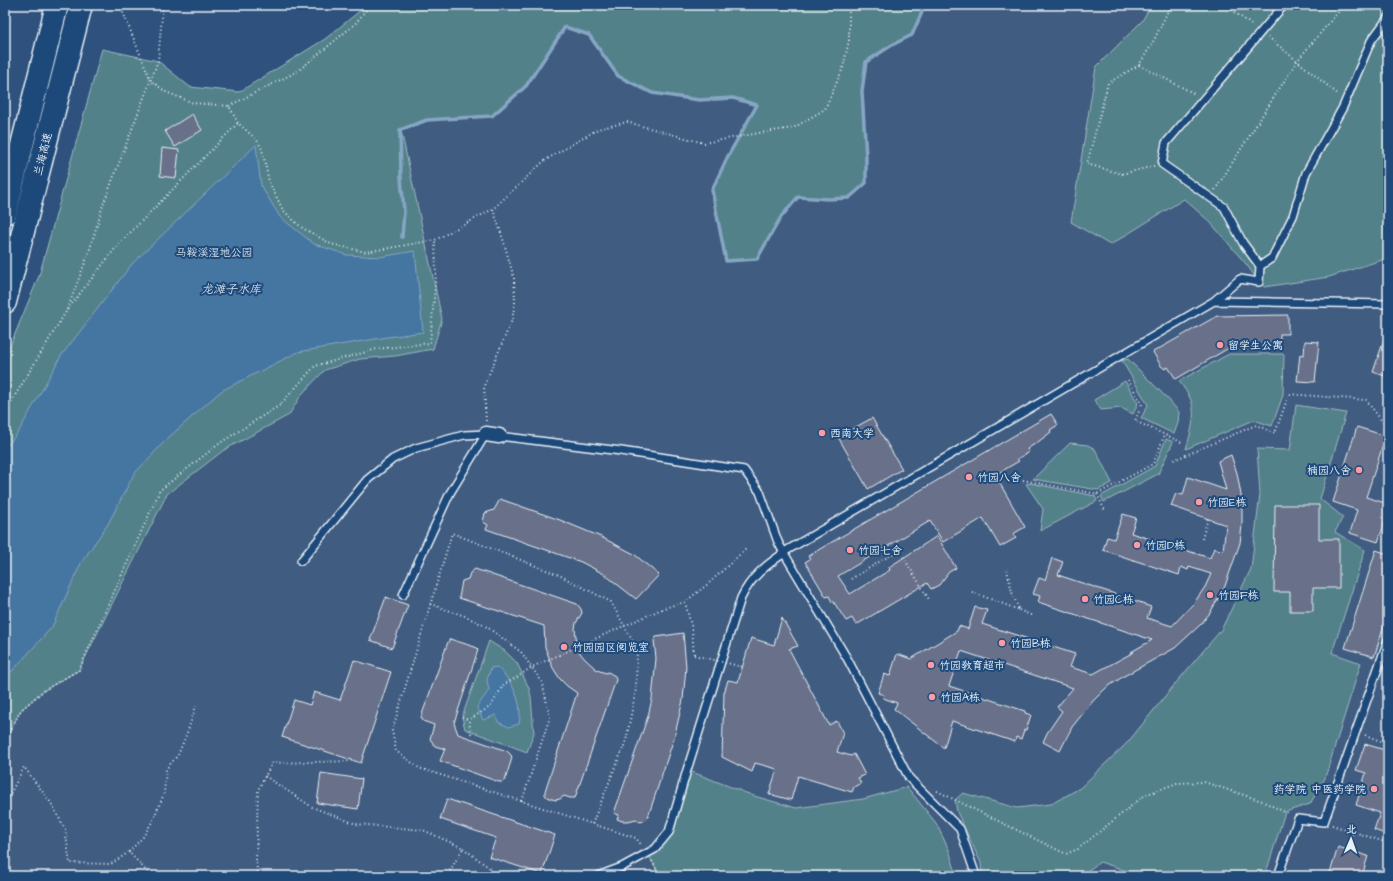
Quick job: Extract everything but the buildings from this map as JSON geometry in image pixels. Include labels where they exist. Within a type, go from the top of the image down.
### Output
[{"type":"highway","name":"兰海高速","points":[[5,213],[57,5]]},
{"type":"highway","name":"兰海高速","points":[[5,302],[81,5]]},
{"type":"lane","points":[[598,876],[622,867],[648,854],[655,849],[669,832],[741,598],[745,589],[756,575],[767,565],[784,553],[1214,301],[1240,279],[1259,282],[1260,266],[1243,243],[1224,207],[1162,164],[1166,143],[1284,5]]},
{"type":"lane","points":[[1260,266],[1272,258],[1293,216],[1306,173],[1346,100],[1371,41],[1388,18]]},
{"type":"lane","points":[[1214,301],[1388,304]]},
{"type":"lane","points":[[301,561],[367,480],[394,459],[416,448],[464,435],[492,435],[621,451],[744,470],[760,492],[778,542],[848,660],[908,778],[960,829],[976,876]]},
{"type":"lane","points":[[404,595],[450,493],[492,435]]},
{"type":"lane","points":[[1278,876],[1298,818],[1324,822],[1388,640]]},
{"type":"path","points":[[120,5],[151,81],[166,92],[193,103],[229,106],[298,71],[355,24],[370,5]]},
{"type":"path","points":[[68,310],[113,180],[158,61],[162,5]]},
{"type":"path","points":[[229,106],[238,123],[257,140],[262,149],[269,182],[283,210],[301,227],[331,244],[366,252],[435,240],[493,209],[544,161],[598,129],[627,122],[704,143],[793,128],[825,108],[843,68],[849,40],[849,5]]},
{"type":"path","points":[[1162,164],[1122,174],[1087,164],[1108,83],[1139,65],[1152,44],[1171,5]]},
{"type":"path","points":[[1225,5],[1261,31],[1346,100]]},
{"type":"path","points":[[1210,198],[1297,61],[1344,5]]},
{"type":"path","points":[[1139,65],[1204,98]]},
{"type":"path","points":[[5,412],[68,310],[118,245],[238,123]]},
{"type":"path","points":[[492,435],[484,386],[512,320],[515,302],[514,278],[493,209]]},
{"type":"path","points":[[5,740],[21,710],[43,691],[79,670],[160,490],[220,443],[280,405],[316,366],[377,350],[430,343],[436,276],[435,240]]},
{"type":"path","points":[[1128,380],[1142,404],[1135,421],[1183,442]]},
{"type":"path","points":[[1174,460],[1256,425],[1275,433],[1289,394],[1366,400],[1388,429]]},
{"type":"path","points":[[1023,480],[1097,494],[1152,464],[1164,434]]},
{"type":"path","points":[[1384,442],[1388,441]]},
{"type":"path","points":[[1097,494],[1105,511]]},
{"type":"path","points":[[1202,539],[1208,518]]},
{"type":"path","points":[[592,824],[626,741],[636,689],[637,649],[611,602],[559,575],[452,533],[392,731],[396,751],[419,768],[522,801],[592,824],[636,838]]},
{"type":"path","points":[[469,720],[476,714],[491,706],[504,684],[532,667],[664,608],[685,602],[708,584],[747,548]]},
{"type":"path","points":[[851,579],[899,550],[930,601]]},
{"type":"path","points":[[1006,570],[1019,610]]},
{"type":"path","points":[[972,592],[1033,616]]},
{"type":"path","points":[[685,602],[692,629],[694,655],[743,667]]},
{"type":"path","points":[[430,604],[465,616],[487,627],[521,652],[542,682],[550,717],[522,801]]},
{"type":"path","points":[[5,804],[24,767],[51,803],[65,830],[70,863],[111,864],[129,852],[152,822],[164,794],[166,769],[178,755],[196,706]]},
{"type":"path","points":[[462,717],[469,720]]},
{"type":"path","points":[[469,720],[471,734]]},
{"type":"path","points":[[1356,732],[1388,744]]},
{"type":"path","points":[[258,876],[256,862],[258,790],[272,763],[353,761]]},
{"type":"path","points":[[265,776],[312,807],[356,824],[423,830],[463,848],[491,869],[485,876]]},
{"type":"path","points":[[935,790],[1066,854],[1078,849],[1145,796],[1177,783],[1204,782],[1262,801],[1298,818]]},
{"type":"path","points":[[1324,822],[1388,843]]},
{"type":"path","points":[[1347,850],[1353,832]]},
{"type":"path","points":[[447,876],[463,848]]},
{"type":"path","points":[[129,852],[151,876]]},
{"type":"path","points":[[648,854],[660,876]]},
{"type":"shaded area","name":"西南大学","points":[[925,5],[1388,5],[1388,876],[5,876],[5,740],[21,710],[43,691],[79,670],[167,494],[224,450],[289,415],[301,395],[325,370],[360,359],[395,356],[433,349],[442,319],[400,130],[427,120],[492,116],[526,86],[565,27],[589,35],[618,76],[652,93],[699,100],[733,98],[757,105],[728,156],[726,261],[757,259],[781,217],[798,197],[828,199],[866,183],[862,91],[866,62],[892,45],[912,35]]},
{"type":"green space","name":"马鞍溪湿地公园","points":[[367,5],[925,5],[912,35],[892,45],[866,62],[862,91],[866,183],[849,198],[828,199],[798,197],[781,217],[757,259],[726,261],[712,190],[728,156],[757,105],[733,98],[699,100],[652,93],[618,76],[589,35],[564,27],[526,86],[492,116],[427,120],[401,130],[442,319],[433,349],[395,356],[360,359],[325,370],[301,395],[289,415],[224,450],[167,494],[79,670],[43,691],[21,710],[5,740],[5,358],[39,276],[102,49],[158,61],[190,87],[239,92],[325,39]]},
{"type":"green space","points":[[1151,5],[1388,5],[1388,258],[1329,277],[1264,287],[1210,222],[1184,199],[1110,245],[1071,222],[1096,67],[1142,21]]},
{"type":"green space","points":[[1229,354],[1284,354],[1283,395],[1272,426],[1254,420],[1186,449],[1192,425],[1193,406],[1187,392],[1179,381]]},
{"type":"green space","points":[[1128,359],[1179,412],[1178,423],[1174,434],[1141,418],[1148,405],[1122,361]]},
{"type":"green space","points":[[1125,381],[1138,403],[1133,414],[1121,408],[1101,410],[1094,400]]},
{"type":"green space","points":[[1296,405],[1346,413],[1320,499],[1343,517],[1335,532],[1365,550],[1332,653],[1361,663],[1325,778],[1310,804],[1285,812],[1265,876],[1142,876],[1100,862],[1080,876],[982,876],[981,863],[957,812],[955,800],[963,793],[1017,808],[1051,804],[1080,788],[1128,742],[1221,630],[1251,569],[1260,494],[1257,449],[1290,450]]},
{"type":"green space","points":[[1166,439],[1173,442],[1158,474],[1104,502],[1101,496],[1155,466]]},
{"type":"green space","points":[[1070,443],[1088,445],[1095,449],[1112,483],[1098,490],[1033,479]]},
{"type":"green space","points":[[1030,483],[1095,496],[1097,501],[1040,531],[1043,509],[1026,484]]},
{"type":"green space","points":[[489,641],[505,651],[517,663],[529,688],[534,733],[527,752],[465,729],[462,717]]},
{"type":"green space","points":[[687,770],[754,796],[796,808],[863,799],[907,787],[936,823],[949,850],[957,876],[660,876],[648,854],[669,832]]},
{"type":"water","name":"龙滩子水库","points":[[256,145],[261,186],[280,217],[314,244],[347,255],[380,257],[415,251],[423,332],[298,352],[221,391],[168,438],[134,474],[108,524],[81,563],[52,627],[5,679],[5,449],[19,431],[61,356],[132,264]]},
{"type":"water","points":[[497,667],[508,679],[516,693],[520,708],[519,724],[509,727],[498,722],[496,715],[483,720],[477,707],[489,690],[487,680],[491,668]]},
{"type":"waterway","points":[[402,237],[404,211],[401,178],[400,130],[427,120],[492,116],[526,86],[565,27],[589,35],[618,76],[652,93],[699,100],[733,98],[757,105],[728,156],[712,190],[726,261],[757,259],[781,217],[798,197],[828,199],[849,198],[866,183],[862,91],[866,62],[892,45],[912,35],[925,5]]},
{"type":"place","name":"留学生公寓","points":[[1220,345]]},
{"type":"place","name":"西南大学","points":[[822,433]]},
{"type":"place","name":"楠园八舍","points":[[1359,470]]},
{"type":"place","name":"竹园八舍","points":[[969,477]]},
{"type":"place","name":"竹园E栋","points":[[1199,502]]},
{"type":"place","name":"竹园D栋","points":[[1137,545]]},
{"type":"place","name":"竹园七舍","points":[[850,550]]},
{"type":"place","name":"竹园F栋","points":[[1210,595]]},
{"type":"place","name":"竹园C栋","points":[[1085,599]]},
{"type":"place","name":"竹园B栋","points":[[1002,643]]},
{"type":"place","name":"竹园园区阅览室","points":[[564,647]]},
{"type":"place","name":"竹园教育超市","points":[[931,665]]},
{"type":"place","name":"竹园A栋","points":[[932,697]]},
{"type":"place","name":"药学院 中医药学院","points":[[1374,789]]}]
